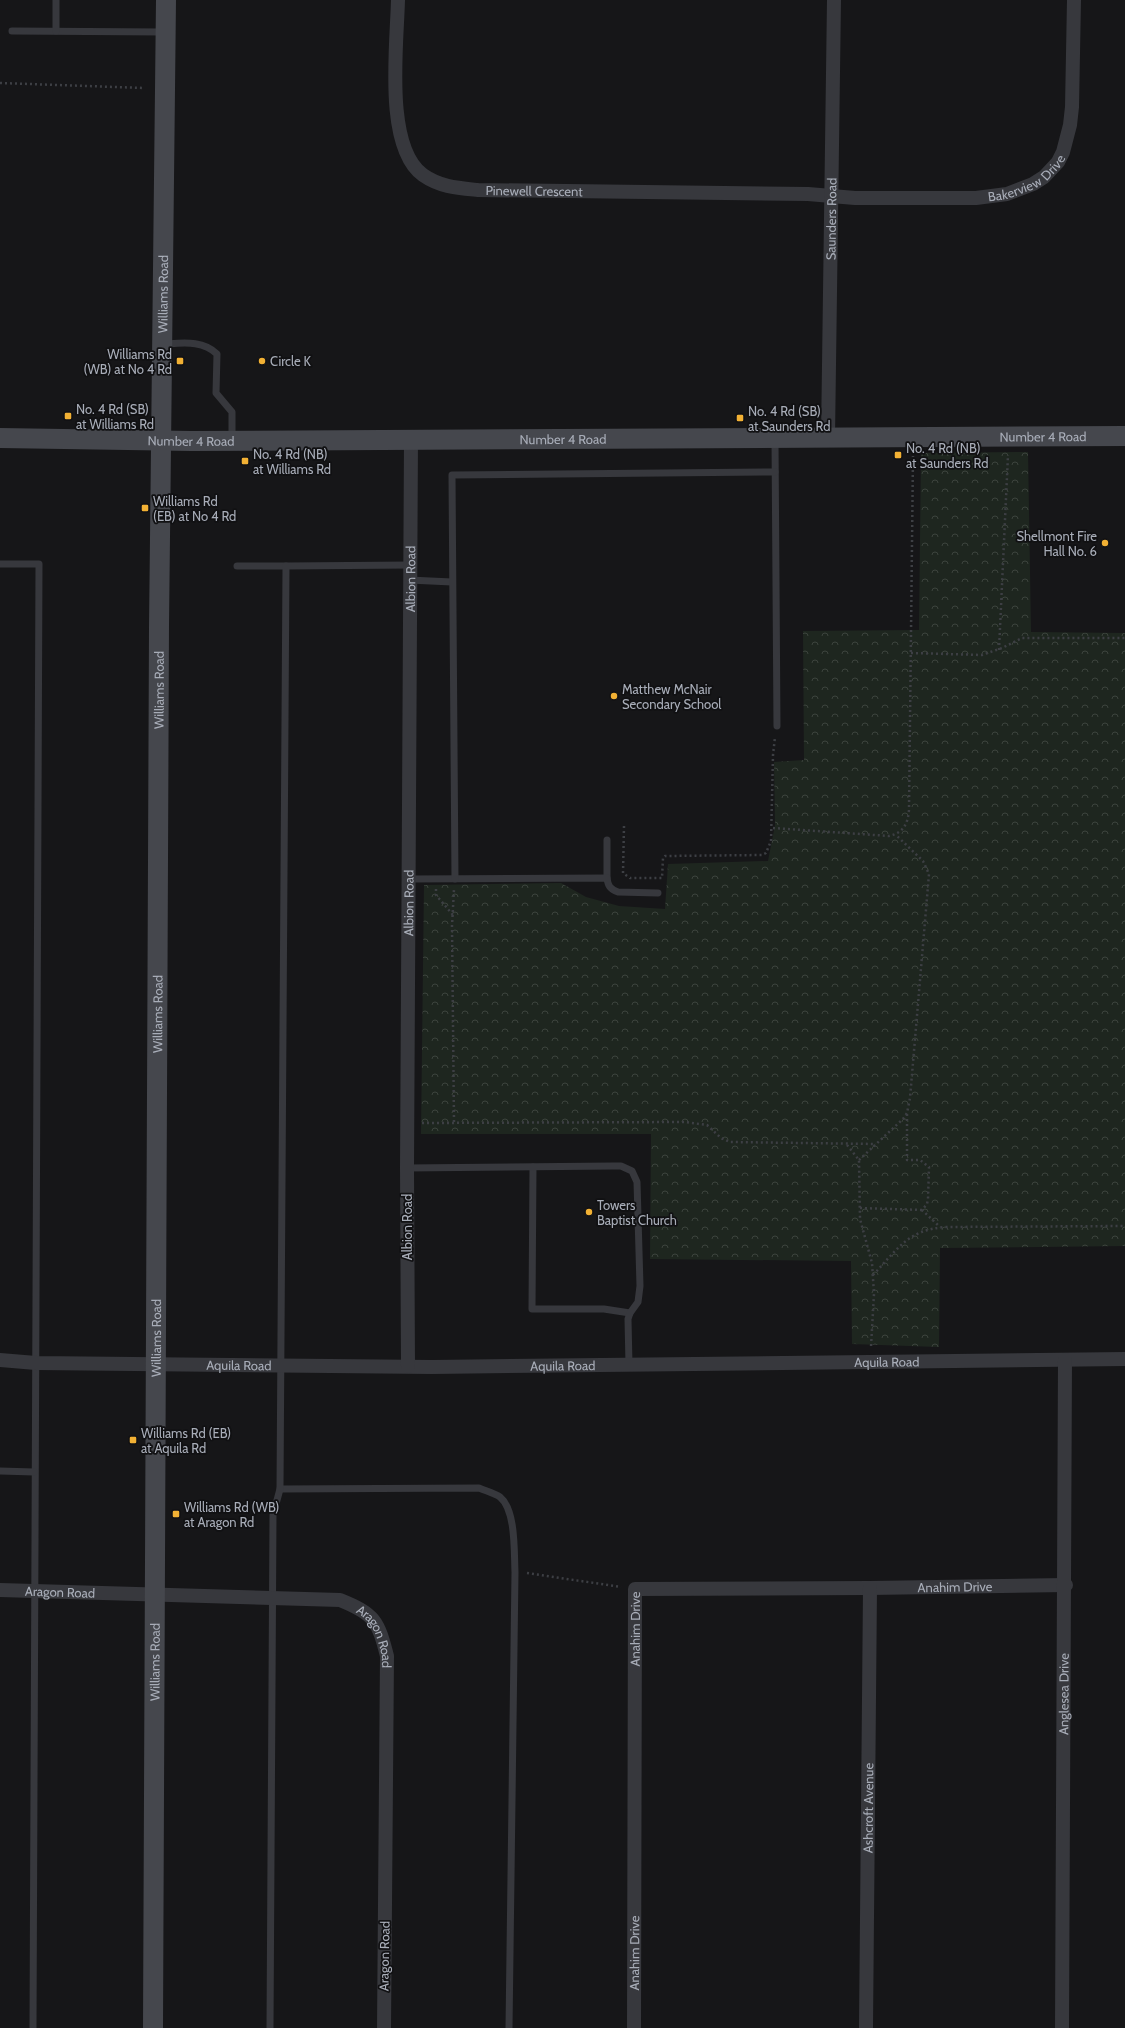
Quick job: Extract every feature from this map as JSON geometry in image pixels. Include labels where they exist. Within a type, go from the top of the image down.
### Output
[{"type":"street","name":"Williams Road","points":[[153,2028],[161,344],[166,0]]},
{"type":"street","name":"Pinewell Crescent","points":[[398,0],[396,100],[401,142],[406,156],[413,165],[438,184],[452,188],[478,190],[830,196]]},
{"type":"street","name":"Saunders Road","points":[[828,438],[830,196],[834,0]]},
{"type":"street","name":"Bakerview Drive","points":[[830,196],[855,198],[987,197],[1007,194],[1033,184],[1044,177],[1058,162],[1063,152],[1070,125],[1072,107],[1074,0]]},
{"type":"street","name":"Number 4 Road","points":[[0,438],[232,441],[1125,436]]},
{"type":"street","name":"Albion Road","points":[[408,1366],[407,1124],[411,439]]},
{"type":"street","name":"Aquila Road","points":[[0,1360],[36,1363],[408,1366],[871,1363],[1125,1359]]},
{"type":"street","name":"Anglesea Drive","points":[[1062,2028],[1066,1585],[1065,1360]]},
{"type":"street","name":"Anahim Drive","points":[[634,2028],[635,1589],[1066,1585]]},
{"type":"street","name":"Ashcroft Avenue","points":[[866,2028],[870,1588]]},
{"type":"street","name":"Aragon Road","points":[[0,1590],[340,1600],[358,1607],[373,1617],[382,1635],[387,1656],[384,2028]]},
{"type":"lane","points":[[56,0],[56,31]]},
{"type":"lane","points":[[12,31],[166,32]]},
{"type":"lane","points":[[161,344],[202,344],[211,348],[217,354],[216,393],[232,412],[232,441]]},
{"type":"lane","points":[[774,438],[776,726]]},
{"type":"lane","points":[[455,878],[452,475],[774,472]]},
{"type":"lane","points":[[0,564],[39,564],[36,1363],[34,1472],[35,1590],[33,2028]]},
{"type":"lane","points":[[237,566],[410,564]]},
{"type":"lane","points":[[270,2028],[273,1515],[280,1489],[286,566]]},
{"type":"lane","points":[[409,580],[452,582]]},
{"type":"lane","points":[[608,840],[608,885],[612,890],[618,892],[658,893]]},
{"type":"lane","points":[[409,879],[608,878]]},
{"type":"lane","points":[[407,1168],[621,1166],[632,1171],[635,1175],[639,1203],[640,1286],[638,1302],[630,1313],[629,1365]]},
{"type":"lane","points":[[533,1167],[532,1310],[604,1309],[630,1313]]},
{"type":"lane","points":[[0,1471],[34,1472]]},
{"type":"lane","points":[[280,1489],[479,1488],[500,1497],[508,1508],[512,1527],[515,1572],[509,2028]]},
{"type":"path","points":[[0,83],[144,88]]},
{"type":"path","points":[[999,650],[1008,454]]},
{"type":"path","points":[[772,828],[889,836],[896,834],[903,829],[906,823],[909,810],[913,455]]},
{"type":"path","points":[[911,653],[982,655],[999,650],[1022,638],[1125,638]]},
{"type":"path","points":[[624,826],[623,873],[630,878],[662,878],[663,858],[665,856],[762,855],[766,853],[769,848],[772,828],[773,755],[776,726]]},
{"type":"path","points":[[896,834],[926,865],[929,880],[910,1098],[907,1113],[906,1160],[925,1162],[929,1171],[927,1204],[922,1210]]},
{"type":"path","points":[[454,1122],[453,915],[455,878]]},
{"type":"path","points":[[436,879],[436,895],[453,915]]},
{"type":"path","points":[[859,1160],[907,1113]]},
{"type":"path","points":[[407,1124],[454,1122],[696,1123],[707,1125],[721,1138],[730,1142],[876,1144]]},
{"type":"path","points":[[847,1144],[859,1160],[860,1219],[872,1263],[871,1363]]},
{"type":"path","points":[[860,1208],[922,1210],[940,1227]]},
{"type":"path","points":[[873,1275],[908,1238],[925,1230],[940,1227],[1125,1226]]},
{"type":"path","points":[[515,1572],[635,1589]]},
{"type":"green space","points":[[1028,452],[1031,632],[1125,633],[1125,1246],[940,1248],[939,1347],[852,1344],[851,1261],[650,1259],[651,1134],[421,1134],[424,885],[561,883],[586,897],[619,906],[665,909],[668,864],[768,861],[775,825],[774,762],[804,760],[803,631],[919,630],[921,453]]},
{"type":"place","name":"Williams Rd (WB) at No 4 Rd","points":[[180,361]]},
{"type":"place","name":"Circle K","points":[[262,361]]},
{"type":"place","name":"No. 4 Rd (SB) at Williams Rd","points":[[68,416]]},
{"type":"place","name":"No. 4 Rd (SB) at Saunders Rd","points":[[740,418]]},
{"type":"place","name":"No. 4 Rd (NB) at Saunders Rd","points":[[898,455]]},
{"type":"place","name":"No. 4 Rd (NB) at Williams Rd","points":[[245,461]]},
{"type":"place","name":"Williams Rd (EB) at No 4 Rd","points":[[145,508]]},
{"type":"place","name":"Shellmont Fire Hall No. 6","points":[[1105,543]]},
{"type":"place","name":"Matthew McNair Secondary School","points":[[614,696]]},
{"type":"place","name":"Towers Baptist Church","points":[[589,1212]]},
{"type":"place","name":"Williams Rd (EB) at Aquila Rd","points":[[133,1440]]},
{"type":"place","name":"Williams Rd (WB) at Aragon Rd","points":[[176,1514]]}]
